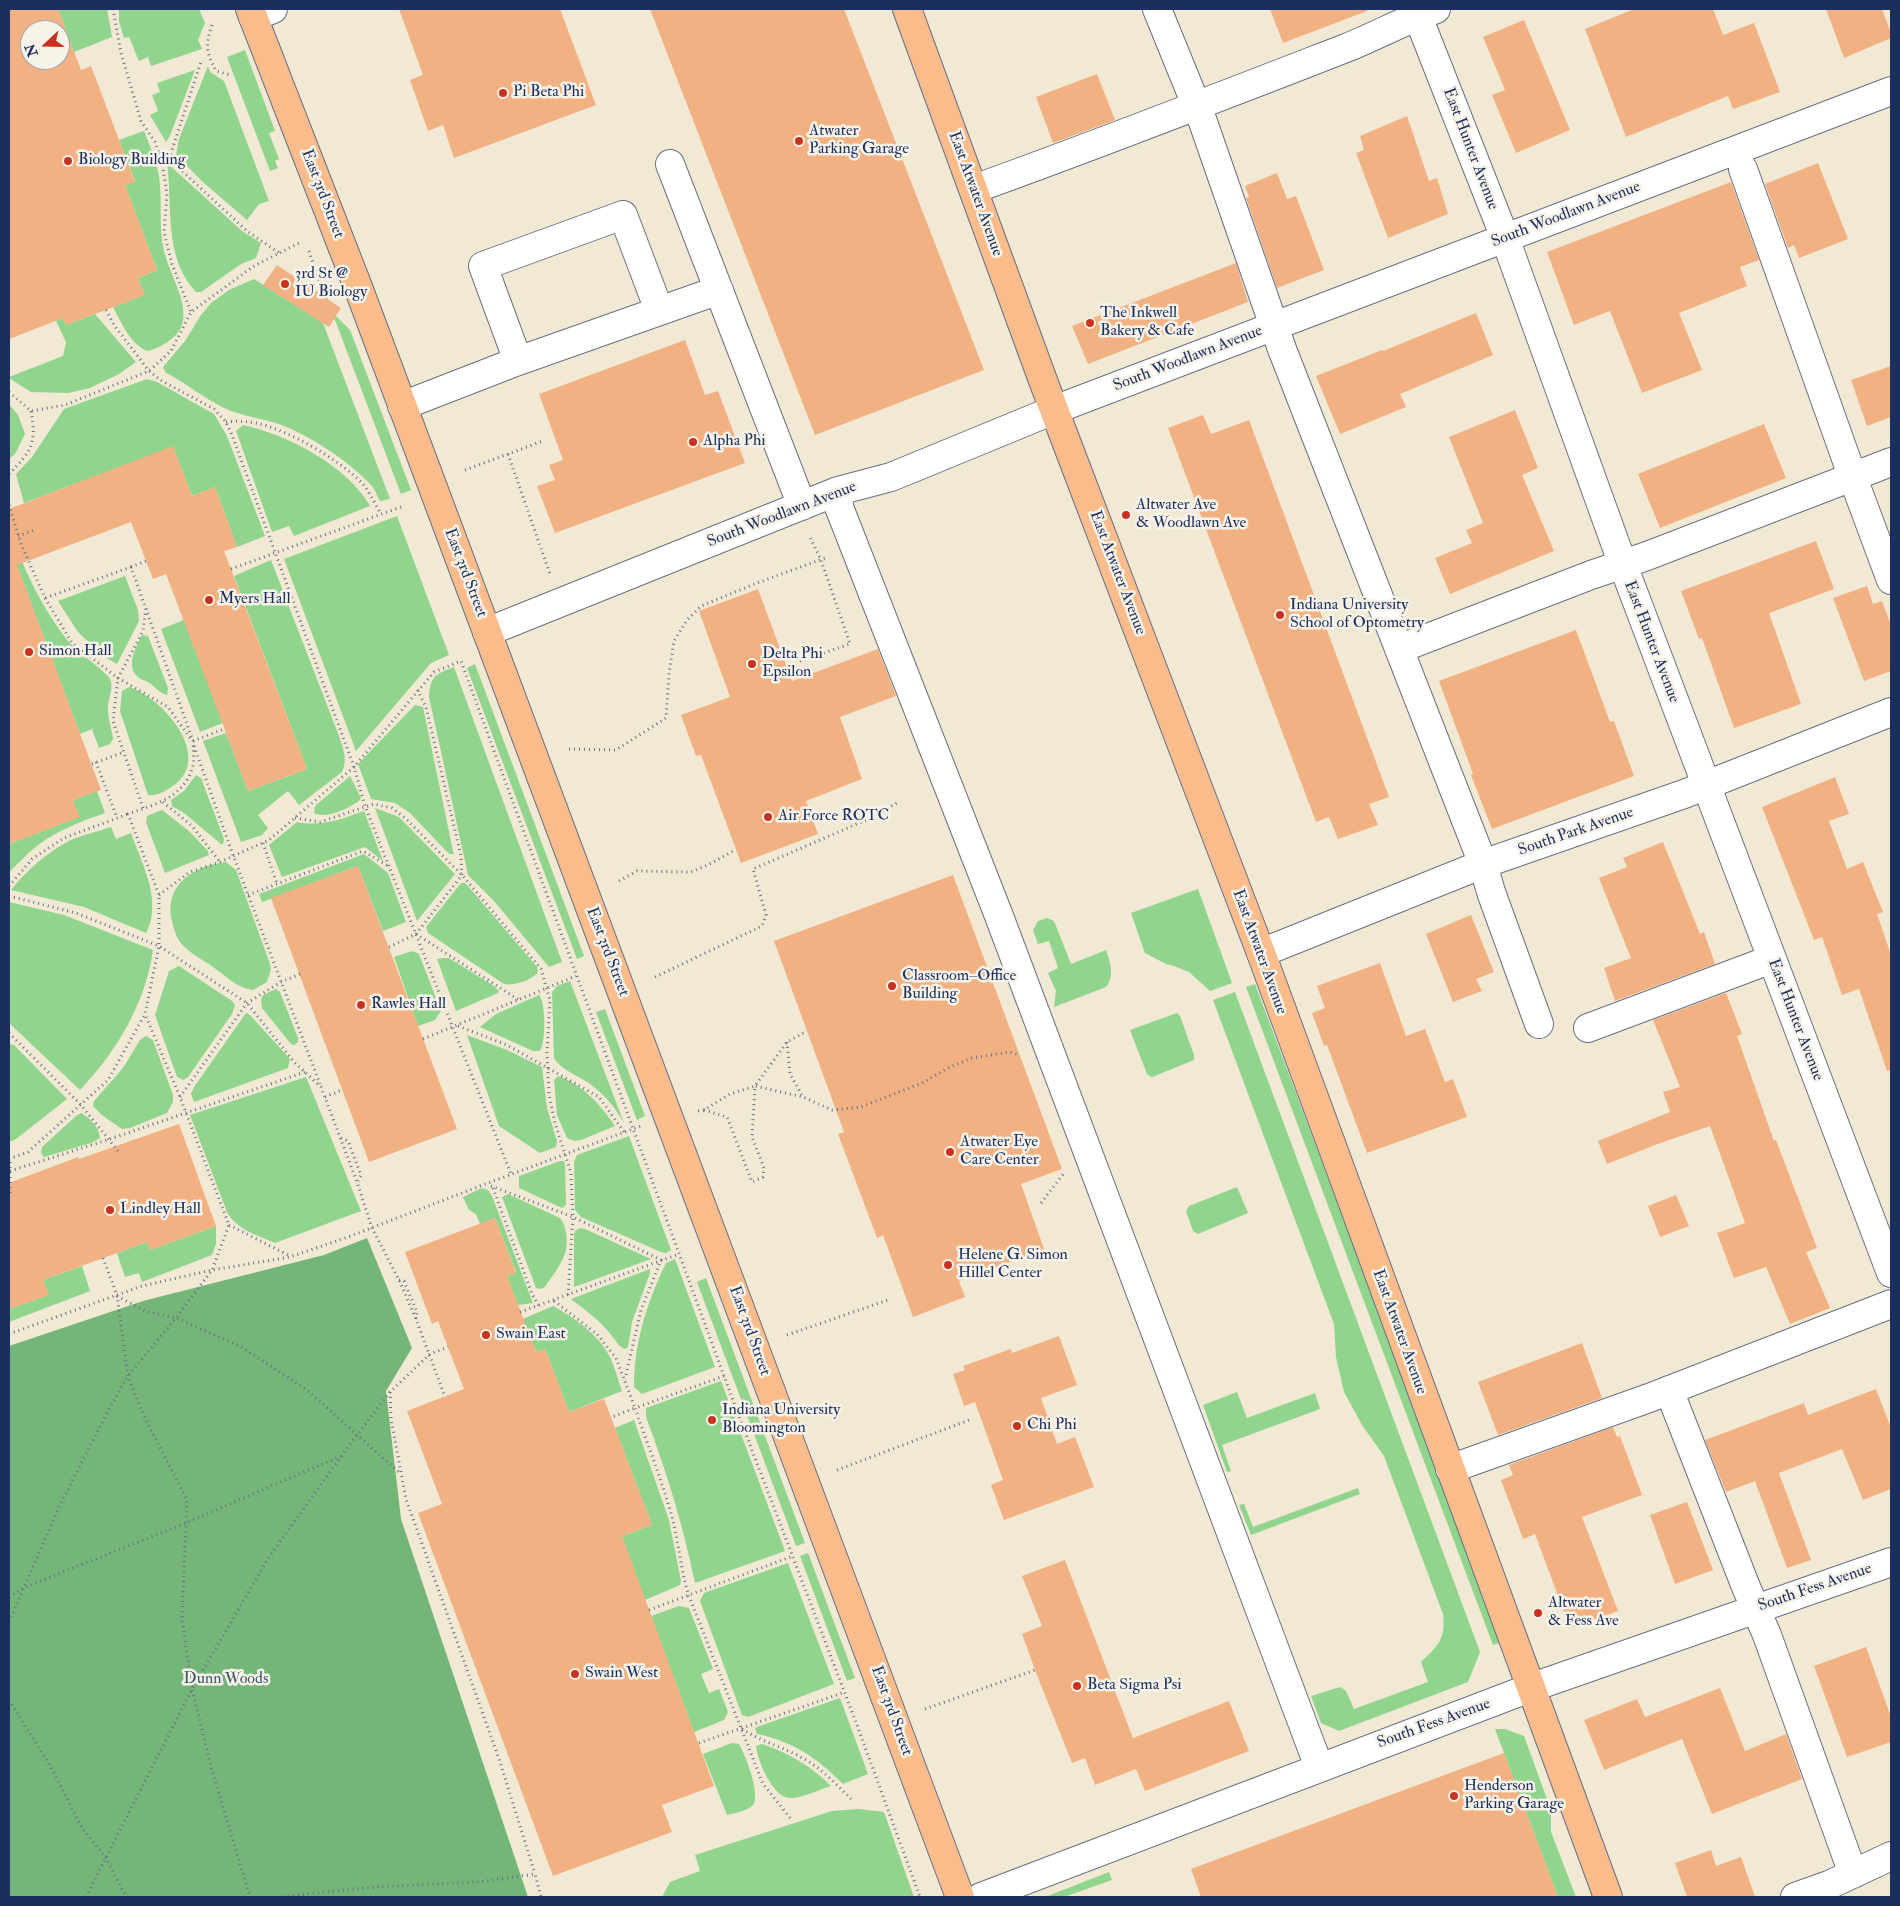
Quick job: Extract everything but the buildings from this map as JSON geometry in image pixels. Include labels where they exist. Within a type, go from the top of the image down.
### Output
[{"type":"main road","name":"East Atwater Avenue","points":[[906,9],[1054,410],[1261,953],[1608,1897]]},
{"type":"main road","name":"East 3rd Street","points":[[259,11],[402,406],[960,1897]]},
{"type":"street","points":[[1157,9],[1196,107],[1274,326],[1484,864],[1491,892],[1539,1024]]},
{"type":"street","points":[[974,189],[1196,107],[1363,42],[1423,11]]},
{"type":"street","name":"East Hunter Avenue","points":[[1423,11],[1623,565],[1891,1273]]},
{"type":"street","name":"South Woodlawn Avenue","points":[[487,632],[804,518],[838,491],[891,477],[1054,410],[1891,91]]},
{"type":"street","points":[[670,164],[804,518]]},
{"type":"street","points":[[1744,169],[1891,580]]},
{"type":"street","points":[[518,361],[484,266],[622,215],[659,310]]},
{"type":"street","points":[[402,406],[518,361],[719,290]]},
{"type":"street","points":[[1399,650],[1591,575],[1623,565],[1891,462]]},
{"type":"street","points":[[838,491],[839,507],[999,916],[1319,1767]]},
{"type":"street","name":"South Park Avenue","points":[[1261,953],[1484,864],[1706,786],[1891,712]]},
{"type":"street","points":[[1588,1028],[1772,959]]},
{"type":"street","points":[[1450,1469],[1669,1390],[1891,1304]]},
{"type":"street","points":[[1669,1390],[1767,1635],[1853,1874]]},
{"type":"street","name":"South Fess Avenue","points":[[981,1897],[1530,1688],[1891,1562]]},
{"type":"street","points":[[1795,1897],[1829,1885],[1891,1856]]},
{"type":"path","points":[[113,9],[121,53],[141,121],[155,142],[162,162],[166,194],[164,232],[172,264],[191,312]]},
{"type":"path","points":[[212,25],[206,43],[210,59],[216,71],[230,75]]},
{"type":"path","points":[[169,160],[201,62]]},
{"type":"path","points":[[159,152],[247,231],[279,253]]},
{"type":"path","points":[[31,411],[65,405],[149,371],[171,351],[191,312],[254,266],[299,243]]},
{"type":"path","points":[[106,310],[114,325],[149,371],[162,381],[214,409],[226,422],[354,767],[365,806],[391,867],[511,1174]]},
{"type":"path","points":[[9,392],[31,411],[35,431],[30,452],[9,474]]},
{"type":"path","points":[[226,422],[247,422],[270,427],[312,447],[364,485],[381,514]]},
{"type":"path","points":[[464,470],[543,441]]},
{"type":"path","points":[[508,454],[553,581]]},
{"type":"path","points":[[9,505],[18,536],[44,598],[72,643],[118,678],[168,707],[193,742],[193,767],[185,784],[163,802],[64,838],[32,859],[9,886]]},
{"type":"path","points":[[231,569],[401,507]]},
{"type":"path","points":[[800,662],[850,644],[823,559],[804,518]]},
{"type":"path","points":[[18,536],[34,530]]},
{"type":"path","points":[[569,749],[616,750],[666,718],[668,674],[674,641],[687,620],[701,606],[757,582],[823,559]]},
{"type":"path","points":[[44,598],[146,561]]},
{"type":"path","points":[[131,566],[233,855],[357,1182],[372,1228],[399,1280],[416,1319],[445,1397]]},
{"type":"path","points":[[144,808],[113,721],[118,678],[143,631],[146,606]]},
{"type":"path","points":[[159,895],[190,872],[220,862],[269,840],[354,767],[417,689],[434,672],[461,661],[724,1376],[845,1692],[920,1897]]},
{"type":"path","points":[[389,946],[416,934],[462,875],[461,856],[426,708],[417,689]]},
{"type":"path","points":[[193,742],[224,729]]},
{"type":"path","points":[[117,818],[94,763],[124,752]]},
{"type":"path","points":[[163,802],[192,826],[220,862]]},
{"type":"path","points":[[654,977],[762,926],[766,915],[753,869],[866,820],[897,803]]},
{"type":"path","points":[[294,818],[320,822],[374,804],[392,808],[462,875],[541,969],[550,1000],[549,1095],[554,1123],[571,1173],[573,1217],[568,1295]]},
{"type":"path","points":[[10,1194],[9,1159],[28,1152],[108,1080],[145,1014],[159,946],[159,895],[128,814]]},
{"type":"path","points":[[263,843],[277,884]]},
{"type":"path","points":[[248,895],[363,851],[391,867]]},
{"type":"path","points":[[619,881],[637,871],[691,872],[708,865],[732,851]]},
{"type":"path","points":[[9,896],[76,913],[159,946],[247,1003],[294,1062],[321,1087]]},
{"type":"path","points":[[416,934],[519,1000]]},
{"type":"path","points":[[180,1097],[247,1003],[281,982],[300,974]]},
{"type":"path","points":[[423,1039],[454,1028],[576,976]]},
{"type":"path","points":[[145,1014],[180,1097],[229,1225],[290,1257]]},
{"type":"path","points":[[458,1026],[507,1045],[599,1097],[624,1132]]},
{"type":"path","points":[[807,1031],[787,1042],[755,1086],[752,1137],[764,1168],[763,1177],[752,1182],[727,1117],[704,1110],[730,1094],[755,1086],[803,1097],[832,1110],[861,1107],[922,1083],[950,1067],[972,1058],[1010,1052],[1019,1054]]},
{"type":"path","points":[[9,1034],[81,1105],[118,1152]]},
{"type":"path","points":[[787,1042],[790,1074],[803,1097]]},
{"type":"path","points":[[10,1172],[305,1072]]},
{"type":"path","points":[[325,1097],[342,1090]]},
{"type":"path","points":[[9,1334],[142,1286],[212,1270],[290,1257],[372,1228],[632,1128]]},
{"type":"path","points":[[340,1138],[348,1142],[361,1175],[357,1182]]},
{"type":"path","points":[[488,1183],[495,1190],[532,1294],[539,1306]]},
{"type":"path","points":[[491,1186],[573,1217],[661,1260]]},
{"type":"path","points":[[9,1622],[22,1588],[60,1505],[109,1409],[128,1376],[176,1318],[212,1270],[229,1225]]},
{"type":"path","points":[[520,1312],[679,1254]]},
{"type":"path","points":[[103,1258],[117,1295],[128,1376],[140,1410],[187,1500],[182,1619],[192,1689],[212,1770],[250,1897]]},
{"type":"path","points":[[625,1379],[641,1310],[661,1260]]},
{"type":"path","points":[[117,1295],[145,1310],[176,1318],[240,1346],[307,1390],[402,1475]]},
{"type":"path","points":[[787,1335],[888,1300]]},
{"type":"path","points":[[554,1301],[597,1334],[616,1358],[666,1494],[689,1596],[763,1784],[791,1819]]},
{"type":"path","points":[[86,1897],[192,1689],[269,1557],[390,1392],[430,1354],[448,1347]]},
{"type":"path","points":[[612,1417],[724,1376]]},
{"type":"path","points":[[390,1392],[391,1419],[406,1499],[496,1750],[540,1897]]},
{"type":"path","points":[[837,1470],[972,1419]]},
{"type":"path","points":[[9,1597],[22,1588],[186,1523],[342,1456]]},
{"type":"path","points":[[649,1610],[793,1556]]},
{"type":"path","points":[[925,1710],[1034,1670]]},
{"type":"path","points":[[698,1743],[845,1692]]},
{"type":"path","points":[[9,1700],[52,1769],[82,1828],[106,1858],[126,1897]]},
{"type":"path","points":[[741,1729],[757,1739],[806,1760],[836,1783],[851,1799]]},
{"type":"path","points":[[278,1897],[374,1887],[479,1882],[534,1874]]},
{"type":"green space","points":[[58,9],[107,9],[112,37],[74,52],[70,41],[70,20],[62,20]]},
{"type":"green space","points":[[119,9],[199,9],[205,23],[198,40],[202,49],[151,66],[148,57],[139,61],[129,37],[124,38],[119,21]]},
{"type":"green space","points":[[245,50],[275,131],[269,133],[279,159],[275,161],[278,168],[270,171],[227,57]]},
{"type":"green space","points":[[208,66],[210,72],[224,81],[269,201],[259,204],[247,220],[204,183],[176,155],[179,139]]},
{"type":"green space","points":[[195,70],[166,142],[150,115],[158,111],[152,95],[160,92],[157,83]]},
{"type":"green space","points":[[144,131],[158,172],[161,195],[162,243],[180,294],[183,312],[181,327],[172,339],[158,348],[148,351],[136,344],[132,339],[113,307],[144,295],[138,278],[157,270],[125,185],[135,181],[119,140]]},
{"type":"green space","points":[[167,163],[242,231],[261,243],[256,258],[241,264],[201,292],[196,292],[178,263],[171,230]]},
{"type":"green space","points":[[254,279],[323,323],[390,499],[380,501],[372,487],[352,467],[303,435],[279,424],[224,408],[165,372],[163,367],[185,341],[211,303],[229,290]]},
{"type":"green space","points":[[332,312],[350,330],[411,490],[401,494]]},
{"type":"green space","points":[[95,314],[136,362],[119,374],[90,388],[68,393],[31,392],[9,378],[63,356],[66,342],[56,321],[63,318],[66,325]]},
{"type":"green space","points":[[147,379],[157,382],[214,414],[227,436],[265,536],[237,547],[215,487],[192,496],[173,447],[24,503],[16,474],[32,457],[64,409]]},
{"type":"green space","points":[[9,404],[18,415],[25,434],[15,454],[9,459]]},
{"type":"green space","points":[[243,425],[278,436],[314,454],[347,478],[360,491],[370,506],[294,536],[289,526],[272,532],[236,431]]},
{"type":"green space","points":[[397,516],[449,655],[431,663],[356,751],[284,559]]},
{"type":"green space","points":[[9,527],[20,557],[49,615],[68,641],[110,679],[111,689],[108,709],[113,739],[110,744],[99,748],[92,729],[80,734],[18,568],[11,570],[9,565]]},
{"type":"green space","points":[[271,560],[339,736],[345,762],[342,772],[299,805],[288,791],[258,815],[268,828],[262,835],[241,842],[203,741],[226,733],[248,791],[307,769],[234,576]]},
{"type":"green space","points":[[125,576],[138,610],[139,621],[117,664],[103,656],[78,632],[58,601]]},
{"type":"green space","points":[[184,620],[223,723],[200,732],[161,629]]},
{"type":"green space","points":[[142,635],[148,636],[168,688],[167,695],[137,676],[134,672],[132,667],[133,656]]},
{"type":"green space","points":[[475,664],[584,956],[577,959],[467,668]]},
{"type":"green space","points":[[454,667],[562,962],[549,967],[494,901],[468,875],[429,697],[431,684],[435,677]]},
{"type":"green space","points":[[129,687],[156,703],[168,715],[179,729],[186,745],[188,760],[185,774],[173,786],[158,794],[148,795],[120,711],[122,691]]},
{"type":"green space","points":[[415,705],[423,707],[454,854],[449,854],[410,813],[395,803],[371,799],[358,764]]},
{"type":"green space","points":[[196,775],[201,778],[224,839],[223,844],[184,813],[172,806],[171,800],[184,791]]},
{"type":"green space","points":[[350,776],[361,798],[359,801],[344,810],[331,814],[319,815],[314,813],[315,806]]},
{"type":"green space","points":[[97,791],[105,813],[48,838],[9,872],[9,844],[79,817],[73,800]]},
{"type":"green space","points":[[375,808],[399,817],[455,874],[417,921]]},
{"type":"green space","points":[[162,810],[189,831],[208,851],[209,855],[165,873],[146,822],[147,816]]},
{"type":"green space","points":[[364,811],[383,861],[365,847],[282,877],[269,845],[297,822],[323,823]]},
{"type":"green space","points":[[111,827],[116,839],[131,833],[145,870],[152,895],[151,921],[146,933],[84,907],[11,890],[36,863],[51,852],[77,837]]},
{"type":"green space","points":[[364,854],[388,873],[406,922],[383,931],[358,866],[262,902],[259,894]]},
{"type":"green space","points":[[226,862],[236,870],[270,964],[271,969],[267,982],[253,990],[237,984],[187,949],[178,939],[171,917],[173,894],[185,878],[204,867]]},
{"type":"green space","points":[[461,883],[465,883],[468,886],[537,967],[538,971],[536,974],[528,980],[504,984],[428,933],[426,927]]},
{"type":"green space","points":[[1198,889],[1232,983],[1210,991],[1189,972],[1166,964],[1145,953],[1131,913]]},
{"type":"green space","points":[[9,902],[64,915],[153,950],[143,989],[127,1026],[106,1059],[80,1090],[9,1023]]},
{"type":"green space","points":[[1047,918],[1054,921],[1071,964],[1106,950],[1111,974],[1106,987],[1054,1007],[1056,991],[1048,973],[1058,968],[1049,941],[1038,944],[1033,930],[1038,921]]},
{"type":"green space","points":[[412,951],[419,954],[441,1011],[435,1020],[418,1026],[394,957]]},
{"type":"green space","points":[[449,958],[494,986],[499,991],[498,993],[456,1011],[437,959]]},
{"type":"green space","points":[[179,966],[232,1001],[235,1005],[232,1014],[188,1077],[183,1080],[177,1077],[155,1015],[169,971]]},
{"type":"green space","points":[[570,981],[624,1123],[600,1092],[566,1069],[554,1058],[552,992],[557,986]]},
{"type":"green space","points":[[1255,984],[1502,1642],[1493,1645],[1246,987]]},
{"type":"green space","points":[[276,989],[280,992],[298,1038],[298,1042],[294,1045],[291,1044],[262,1008],[261,1000],[263,995]]},
{"type":"green space","points":[[1235,992],[1480,1652],[1468,1682],[1339,1731],[1321,1723],[1311,1696],[1340,1687],[1346,1691],[1354,1709],[1428,1682],[1421,1662],[1440,1641],[1444,1623],[1443,1614],[1384,1456],[1362,1425],[1344,1392],[1336,1357],[1334,1324],[1213,1000]]},
{"type":"green space","points":[[539,995],[543,1006],[544,1023],[540,1051],[533,1051],[480,1027],[496,1014]]},
{"type":"green space","points":[[605,1009],[645,1116],[637,1120],[596,1012]]},
{"type":"green space","points":[[246,1013],[250,1015],[290,1059],[288,1068],[194,1102],[191,1094],[194,1087]]},
{"type":"green space","points":[[1177,1013],[1180,1016],[1194,1055],[1194,1060],[1152,1077],[1147,1074],[1130,1030]]},
{"type":"green space","points":[[467,1035],[507,1050],[542,1067],[547,1108],[557,1141],[556,1147],[540,1153],[499,1126]]},
{"type":"green space","points":[[146,1036],[153,1040],[173,1095],[173,1102],[167,1113],[130,1128],[122,1129],[103,1116],[93,1106],[94,1101],[123,1068],[140,1040]]},
{"type":"green space","points":[[9,1044],[14,1045],[67,1099],[16,1139],[9,1142]]},
{"type":"green space","points":[[558,1076],[575,1084],[590,1096],[604,1110],[615,1126],[581,1140],[575,1141],[567,1138],[557,1115],[554,1080]]},
{"type":"green space","points":[[306,1077],[361,1211],[275,1243],[242,1228],[227,1212],[190,1115]]},
{"type":"green space","points":[[81,1113],[94,1124],[100,1134],[100,1138],[91,1143],[44,1157],[41,1153],[42,1147]]},
{"type":"green space","points":[[629,1136],[671,1250],[666,1253],[581,1217],[575,1210],[574,1162],[577,1155]]},
{"type":"green space","points":[[564,1161],[565,1164],[566,1205],[562,1208],[519,1188],[519,1176]]},
{"type":"green space","points":[[1237,1187],[1248,1213],[1198,1234],[1193,1231],[1186,1211],[1189,1206]]},
{"type":"green space","points":[[482,1188],[488,1190],[492,1196],[533,1303],[518,1305],[507,1276],[516,1272],[495,1218],[480,1224],[476,1214],[469,1210],[463,1197]]},
{"type":"green space","points":[[508,1194],[560,1218],[566,1231],[566,1252],[545,1287],[540,1289],[536,1288],[502,1197]]},
{"type":"green space","points":[[216,1226],[216,1244],[212,1255],[142,1282],[139,1273],[125,1277],[117,1253],[147,1242],[150,1250]]},
{"type":"green space","points":[[580,1228],[651,1259],[574,1287],[574,1235],[575,1231]]},
{"type":"green space","name":"Dunn Woods","points":[[367,1238],[412,1348],[386,1391],[401,1519],[528,1897],[9,1897],[9,1346],[143,1301],[324,1255]]},
{"type":"green space","points":[[675,1259],[715,1367],[642,1394],[634,1387],[639,1339],[653,1293],[666,1263]]},
{"type":"green space","points":[[82,1266],[90,1291],[9,1322],[9,1309],[48,1295],[43,1280]]},
{"type":"green space","points":[[650,1269],[632,1322],[628,1347],[625,1349],[619,1345],[598,1321],[571,1299]]},
{"type":"green space","points":[[706,1278],[805,1543],[796,1546],[697,1282]]},
{"type":"green space","points":[[553,1306],[577,1321],[599,1341],[610,1357],[622,1391],[569,1412],[545,1349],[536,1352],[523,1319]]},
{"type":"green space","points":[[721,1381],[785,1551],[695,1583],[674,1499],[646,1417],[646,1408]]},
{"type":"green space","points":[[1237,1392],[1247,1418],[1315,1393],[1320,1409],[1222,1445],[1231,1471],[1227,1472],[1203,1405]]},
{"type":"green space","points":[[634,1420],[669,1520],[681,1581],[680,1585],[645,1600],[622,1536],[652,1525],[615,1428]]},
{"type":"green space","points":[[1358,1488],[1360,1494],[1251,1535],[1239,1505],[1244,1504],[1253,1527]]},
{"type":"green space","points":[[808,1553],[855,1678],[847,1681],[800,1556]]},
{"type":"green space","points":[[788,1563],[834,1684],[748,1717],[742,1715],[700,1601],[704,1593]]},
{"type":"green space","points":[[679,1606],[689,1608],[713,1669],[701,1674],[709,1693],[719,1689],[728,1712],[724,1720],[694,1732],[651,1616]]},
{"type":"green space","points":[[840,1698],[868,1774],[843,1784],[814,1758],[782,1741],[757,1734],[755,1729],[757,1727]]},
{"type":"green space","points":[[1495,1729],[1505,1729],[1524,1736],[1551,1810],[1551,1832],[1576,1897],[1558,1897]]},
{"type":"green space","points":[[732,1743],[739,1744],[745,1756],[754,1784],[755,1800],[748,1809],[727,1815],[703,1754]]},
{"type":"green space","points":[[762,1744],[799,1761],[816,1772],[831,1786],[799,1797],[790,1798],[784,1796],[772,1785],[759,1760],[756,1746]]},
{"type":"green space","points":[[858,1809],[884,1812],[914,1897],[662,1897],[670,1882],[700,1871],[695,1855],[832,1811]]},
{"type":"green space","points":[[1109,1872],[1112,1880],[1064,1897],[1045,1897]]},
{"type":"place","name":"Pi Beta Phi","points":[[503,93]]},
{"type":"place","name":"Atwater Parking Garage","points":[[799,141]]},
{"type":"place","name":"Biology Building","points":[[68,161]]},
{"type":"place","name":"3rd St @ IU Biology","points":[[285,284]]},
{"type":"place","name":"The Inkwell Bakery & Cafe","points":[[1090,323]]},
{"type":"place","name":"Alpha Phi","points":[[693,442]]},
{"type":"place","name":"Altwater Ave & Woodlawn Ave","points":[[1126,515]]},
{"type":"place","name":"Myers Hall","points":[[209,600]]},
{"type":"place","name":"Indiana University School of Optometry","points":[[1280,615]]},
{"type":"place","name":"Simon Hall","points":[[29,652]]},
{"type":"place","name":"Delta Phi Epsilon","points":[[752,664]]},
{"type":"place","name":"Air Force ROTC","points":[[768,817]]},
{"type":"place","name":"Classroom–Office Building","points":[[892,986]]},
{"type":"place","name":"Rawles Hall","points":[[361,1005]]},
{"type":"place","name":"Atwater Eye Care Center","points":[[950,1152]]},
{"type":"place","name":"Lindley Hall","points":[[110,1210]]},
{"type":"place","name":"Helene G. Simon Hillel Center","points":[[948,1265]]},
{"type":"place","name":"Swain East","points":[[486,1335]]},
{"type":"place","name":"Indiana University Bloomington","points":[[712,1420]]},
{"type":"place","name":"Chi Phi","points":[[1017,1426]]},
{"type":"place","name":"Altwater & Fess Ave","points":[[1538,1613]]},
{"type":"place","name":"Swain West","points":[[575,1674]]},
{"type":"place","name":"Beta Sigma Psi","points":[[1077,1686]]},
{"type":"place","name":"Henderson Parking Garage","points":[[1454,1796]]}]
